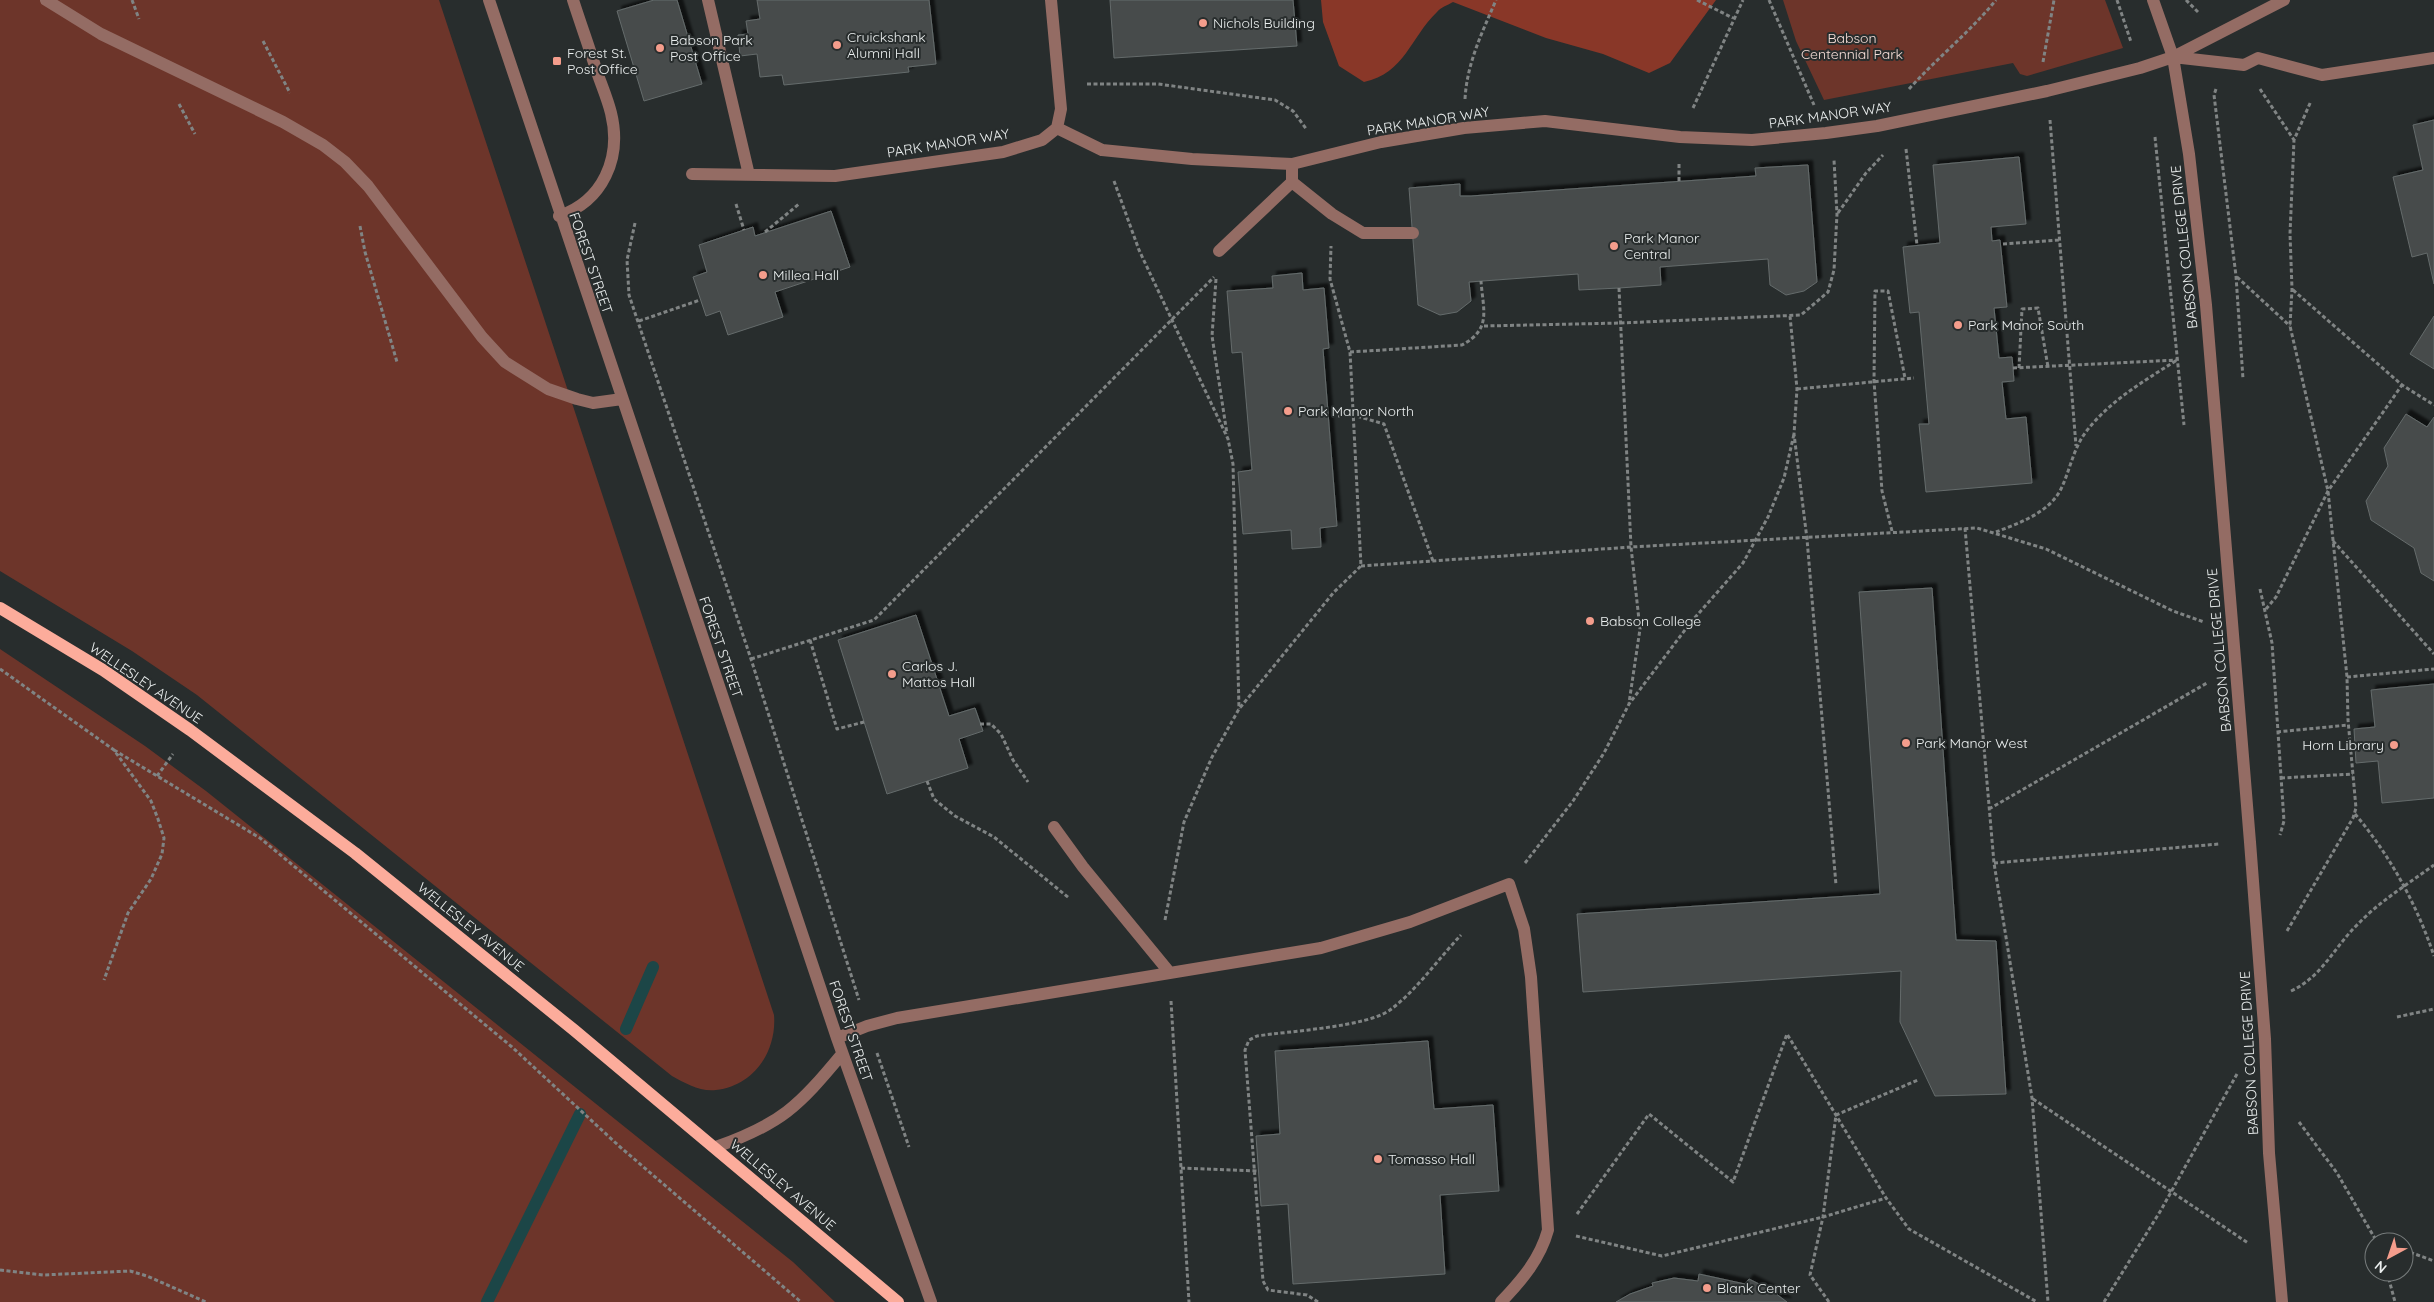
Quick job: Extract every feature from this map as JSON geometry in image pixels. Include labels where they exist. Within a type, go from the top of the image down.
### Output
[{"type":"main road","name":"WELLESLEY AVENUE","points":[[0,608],[103,670],[278,795],[431,914],[716,1147],[898,1302]]},
{"type":"street","points":[[46,0],[101,34],[283,122],[322,146],[345,162],[368,186],[482,337],[505,362],[548,389],[576,399],[592,403],[622,399]]},
{"type":"street","name":"FOREST STREET","points":[[488,0],[842,1054],[931,1302]]},
{"type":"street","points":[[559,216],[572,211],[593,196],[608,171],[614,142],[611,114],[573,0]]},
{"type":"street","points":[[708,0],[749,175]]},
{"type":"street","points":[[1051,0],[1061,109],[1057,128]]},
{"type":"street","name":"BABSON COLLEGE DRIVE","points":[[2153,0],[2173,57],[2189,154],[2206,305],[2265,1039],[2269,1153],[2282,1302]]},
{"type":"street","name":"PARK MANOR WAY","points":[[692,174],[835,176],[1003,152],[1042,140],[1057,128],[1102,150],[1192,159],[1292,164],[1381,142],[1464,128],[1544,121],[1680,137],[1752,140],[1826,133],[1878,126],[2047,91],[2140,68],[2173,57],[2284,0]]},
{"type":"street","points":[[2173,57],[2244,65],[2258,58],[2322,75],[2434,58]]},
{"type":"street","points":[[1219,251],[1292,182],[1292,164]]},
{"type":"street","points":[[1292,182],[1332,214],[1363,233],[1413,234]]},
{"type":"street","points":[[1054,827],[1083,867],[1170,973]]},
{"type":"street","points":[[837,1038],[867,1026],[898,1018],[1321,948],[1410,922],[1509,884],[1524,930],[1531,977],[1548,1230],[1543,1250],[1520,1283],[1501,1302]]},
{"type":"street","points":[[716,1147],[757,1132],[786,1114],[803,1100],[842,1054]]},
{"type":"path","points":[[1464,128],[1467,76],[1475,50],[1496,0]]},
{"type":"path","points":[[1697,0],[1733,18]]},
{"type":"path","points":[[1679,181],[1680,137],[1733,18],[1743,0]]},
{"type":"path","points":[[1917,245],[1903,120],[1904,102],[1910,88],[1978,21],[1996,0]]},
{"type":"path","points":[[2054,0],[2043,64],[2071,366],[2076,446]]},
{"type":"path","points":[[2117,0],[2140,68]]},
{"type":"path","points":[[2244,384],[2236,276],[2214,95],[2219,82],[2244,65],[2294,140]]},
{"type":"path","points":[[2284,935],[2355,814],[2356,797],[2348,725],[2347,677],[2328,492],[2290,326],[2292,289],[2290,234],[2294,140],[2322,75]]},
{"type":"path","points":[[1059,84],[1158,84],[1275,100],[1294,112],[1306,128],[1320,157]]},
{"type":"path","points":[[2154,128],[2185,427]]},
{"type":"path","points":[[1102,150],[1139,250],[1228,439]]},
{"type":"path","points":[[1837,214],[1866,173],[1884,153]]},
{"type":"path","points":[[1332,214],[1330,278],[1350,352],[1360,566]]},
{"type":"path","points":[[635,223],[627,260],[629,295],[751,659],[867,1026],[912,1155]]},
{"type":"path","points":[[2003,244],[2060,240]]},
{"type":"path","points":[[1484,326],[1621,323],[1801,315],[1828,292],[1834,270]]},
{"type":"path","points":[[751,659],[874,620],[1216,276],[1212,336],[1233,464],[1239,709]]},
{"type":"path","points":[[2236,276],[2290,326]]},
{"type":"path","points":[[1350,352],[1462,345],[1476,338],[1484,326],[1481,280]]},
{"type":"path","points":[[1619,288],[1631,547],[1640,628],[1629,704]]},
{"type":"path","points":[[2292,289],[2402,385],[2434,405]]},
{"type":"path","points":[[1892,531],[1882,491],[1874,381],[1875,291],[1888,291],[1904,378]]},
{"type":"path","points":[[639,322],[700,300]]},
{"type":"path","points":[[2019,368],[2022,309],[2038,308],[2048,367]]},
{"type":"path","points":[[1790,316],[1797,389],[1794,434],[1807,539],[1836,885]]},
{"type":"path","points":[[2013,368],[2177,360]]},
{"type":"path","points":[[1995,532],[2036,514],[2051,501],[2060,491],[2076,446],[2100,417],[2128,390],[2177,360]]},
{"type":"path","points":[[1797,389],[1914,378]]},
{"type":"path","points":[[2266,609],[2276,597],[2328,492],[2402,385]]},
{"type":"path","points":[[1338,416],[1353,415],[1384,424],[1432,560]]},
{"type":"path","points":[[1965,528],[1994,863],[2032,1098],[2048,1302]]},
{"type":"path","points":[[1164,924],[1184,822],[1212,758],[1239,709],[1328,598],[1360,566],[1631,547],[1807,539],[1892,531],[1977,528],[2046,549],[2173,612],[2272,644]]},
{"type":"path","points":[[2333,540],[2434,654]]},
{"type":"path","points":[[2260,587],[2272,644],[2284,821],[2279,837]]},
{"type":"path","points":[[2200,611],[2202,630]]},
{"type":"path","points":[[810,640],[837,729],[864,722]]},
{"type":"path","points":[[0,669],[114,750],[260,838],[512,1047],[619,1146],[801,1302]]},
{"type":"path","points":[[2347,677],[2434,669]]},
{"type":"path","points":[[2206,674],[2208,692]]},
{"type":"path","points":[[1989,809],[2207,683]]},
{"type":"path","points":[[980,724],[991,724],[1001,734],[1013,760],[1028,782]]},
{"type":"path","points":[[2278,732],[2348,725]]},
{"type":"path","points":[[104,980],[128,913],[151,878],[162,854],[164,838],[151,801],[114,750]]},
{"type":"path","points":[[157,776],[175,751]]},
{"type":"path","points":[[2281,778],[2353,774]]},
{"type":"path","points":[[927,781],[934,799],[955,816],[994,837],[1075,903]]},
{"type":"path","points":[[2355,814],[2371,833],[2404,887],[2421,918],[2434,956]]},
{"type":"path","points":[[2218,835],[2220,854]]},
{"type":"path","points":[[1994,863],[2219,844]]},
{"type":"path","points":[[2286,993],[2303,985],[2316,975],[2357,924],[2434,865]]},
{"type":"path","points":[[1170,973],[1189,1302]]},
{"type":"path","points":[[2397,1017],[2434,1009]]},
{"type":"path","points":[[1563,1233],[1649,1114],[1733,1182],[1787,1034],[1886,1198],[1909,1229],[2036,1302]]},
{"type":"path","points":[[2104,1302],[2170,1193],[2237,1074],[2265,1039]]},
{"type":"path","points":[[2236,1065],[2238,1084]]},
{"type":"path","points":[[1836,1116],[1918,1080]]},
{"type":"path","points":[[2032,1098],[2170,1193],[2250,1245],[2250,1235]]},
{"type":"path","points":[[2298,1115],[2299,1125],[2337,1173],[2371,1232]]},
{"type":"path","points":[[1829,1302],[1810,1275],[1823,1217],[1836,1116]]},
{"type":"path","points":[[1181,1168],[1259,1171]]},
{"type":"path","points":[[1548,1230],[1662,1256],[1823,1217],[1886,1198]]},
{"type":"path","points":[[2414,1254],[2434,1261]]},
{"type":"path","points":[[0,1270],[43,1275],[130,1271],[147,1276],[175,1290],[206,1302]]},
{"type":"path","points":[[2390,1282],[2395,1302]]},
{"type":"path","points":[[1294,1293],[1308,1295],[1318,1302]]},
{"type":"green space","points":[[0,0],[439,0],[774,1015],[772,1041],[767,1053],[752,1074],[742,1082],[716,1090],[704,1090],[672,1076],[197,695],[132,651],[0,571]]},
{"type":"green space","name":"Babson Centennial Park","points":[[1783,0],[2105,0],[2123,48],[2027,76],[2020,74],[2013,63],[1824,100],[1796,41]]},
{"type":"green space","points":[[0,649],[145,746],[206,791],[793,1262],[835,1302],[0,1302]]},
{"type":"shaded area","points":[[1321,0],[1716,0],[1670,63],[1649,73],[1603,54],[1546,38],[1453,2],[1440,9],[1428,22],[1398,63],[1389,71],[1364,82],[1339,66],[1323,22]]},
{"type":"building","name":"Babson Park Post Office","points":[[654,0],[677,0],[702,84],[644,101],[617,11]]},
{"type":"building","name":"Cruickshank Alumni Hall","points":[[757,0],[929,0],[936,64],[908,67],[909,72],[784,85],[782,75],[760,77],[757,54],[740,56],[738,35],[748,34],[746,21],[760,19]]},
{"type":"building","name":"Nichols Building","points":[[1110,0],[1293,0],[1297,46],[1114,58]]},
{"type":"building","points":[[2434,120],[2434,284],[2427,253],[2412,257],[2393,177],[2423,170],[2413,125]]},
{"type":"building","name":"Park Manor South","points":[[2019,157],[2026,224],[1991,227],[1992,241],[2000,240],[2007,307],[1994,308],[1999,358],[2012,357],[2014,381],[2002,382],[2006,419],[2026,417],[2032,483],[1926,492],[1919,424],[1929,424],[1919,312],[1910,313],[1903,247],[1940,243],[1933,165]]},
{"type":"building","name":"Park Manor Central","points":[[1808,165],[1817,282],[1804,291],[1786,295],[1770,285],[1768,259],[1660,267],[1661,285],[1579,290],[1578,274],[1469,282],[1471,301],[1457,312],[1440,315],[1418,305],[1409,188],[1460,184],[1460,196],[1471,196],[1756,176],[1755,168]]},
{"type":"building","name":"Millea Hall","points":[[831,211],[850,267],[775,292],[783,317],[728,335],[720,311],[706,316],[693,277],[707,272],[699,245],[753,227],[755,236]]},
{"type":"building","name":"Park Manor North","points":[[1302,273],[1303,290],[1324,288],[1329,348],[1323,349],[1337,526],[1320,528],[1321,547],[1292,549],[1291,530],[1243,534],[1238,472],[1252,470],[1242,352],[1232,353],[1227,291],[1273,288],[1272,276]]},
{"type":"building","points":[[2434,316],[2434,369],[2410,354]]},
{"type":"building","points":[[2406,414],[2427,427],[2434,417],[2434,581],[2421,573],[2414,548],[2371,520],[2366,501],[2388,466],[2384,448]]},
{"type":"building","name":"Park Manor West","points":[[1932,588],[1956,940],[1996,941],[2006,1094],[1935,1096],[1900,1022],[1901,971],[1583,992],[1577,914],[1880,894],[1859,592]]},
{"type":"building","name":"Carlos J. Mattos Hall","points":[[916,615],[949,716],[975,708],[983,731],[959,739],[968,768],[887,794],[838,640]]},
{"type":"building","name":"Horn Library","points":[[2434,684],[2434,798],[2382,803],[2378,761],[2356,763],[2354,729],[2375,727],[2371,690]]},
{"type":"building","name":"Tomasso Hall","points":[[1428,1041],[1434,1109],[1493,1105],[1499,1191],[1440,1195],[1445,1274],[1293,1284],[1288,1204],[1261,1206],[1256,1136],[1280,1134],[1275,1051]]},
{"type":"building","name":"Blank Center","points":[[1699,1274],[1745,1284],[1749,1279],[1771,1290],[1787,1302],[1616,1302],[1630,1294],[1653,1286],[1652,1283],[1674,1278],[1698,1281]]},
{"type":"waterway","points":[[626,1029],[653,967]]},
{"type":"waterway","points":[[487,1302],[580,1114]]},
{"type":"place","name":"Nichols Building","points":[[1203,23]]},
{"type":"place","name":"Cruickshank Alumni Hall","points":[[837,45]]},
{"type":"place","name":"Babson Park Post Office","points":[[660,48]]},
{"type":"place","name":"Forest St. Post Office","points":[[557,61]]},
{"type":"place","name":"Park Manor Central","points":[[1614,246]]},
{"type":"place","name":"Millea Hall","points":[[763,275]]},
{"type":"place","name":"Park Manor South","points":[[1958,325]]},
{"type":"place","name":"Park Manor North","points":[[1288,411]]},
{"type":"place","name":"Babson College","points":[[1590,621]]},
{"type":"place","name":"Carlos J. Mattos Hall","points":[[892,674]]},
{"type":"place","name":"Park Manor West","points":[[1906,743]]},
{"type":"place","name":"Horn Library","points":[[2394,745]]},
{"type":"place","name":"Tomasso Hall","points":[[1378,1159]]},
{"type":"place","name":"Blank Center","points":[[1707,1288]]}]
